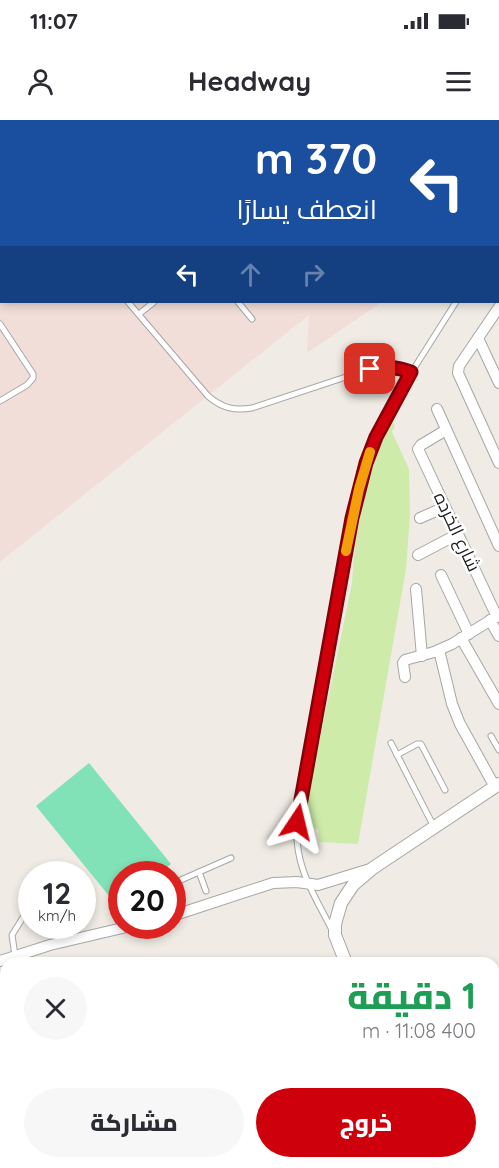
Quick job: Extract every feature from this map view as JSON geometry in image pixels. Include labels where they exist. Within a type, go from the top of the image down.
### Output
[{"type":"street","points":[[499,307],[459,366],[458,373],[499,463]]},
{"type":"street","points":[[478,338],[499,383]]},
{"type":"street","points":[[436,409],[499,546]]},
{"type":"street","name":"شارع الخرده","points":[[446,430],[418,447],[495,618],[499,636]]},
{"type":"street","points":[[420,518],[445,507]]},
{"type":"street","points":[[418,555],[458,534]]},
{"type":"street","points":[[441,575],[465,636],[499,704]]},
{"type":"street","points":[[416,589],[422,656]]},
{"type":"street","points":[[405,677],[405,660],[439,650],[495,618]]},
{"type":"street","points":[[344,957],[335,935],[337,914],[353,885],[373,868],[497,785],[460,724],[452,704],[439,650]]},
{"type":"street","points":[[186,911],[273,883],[318,885],[373,868]]},
{"type":"street","points":[[11,957],[108,931]]},
{"type":"lane","points":[[129,303],[208,396],[217,404],[228,409],[252,408],[370,369],[391,367],[411,372]]},
{"type":"lane","points":[[139,314],[153,303]]},
{"type":"lane","points":[[239,303],[252,319]]},
{"type":"lane","points":[[335,935],[308,884],[298,858],[296,842],[297,822],[352,518],[366,463],[376,437],[411,372],[455,303]]},
{"type":"lane","points":[[0,324],[33,374],[33,378],[27,385],[0,401]]},
{"type":"lane","points":[[490,736],[499,750]]},
{"type":"lane","points":[[391,743],[434,827]]},
{"type":"lane","points":[[397,754],[421,744],[445,790]]},
{"type":"lane","points":[[186,878],[231,858]]},
{"type":"lane","points":[[199,872],[206,891]]},
{"type":"lane","points":[[15,956],[12,935],[18,925]]},
{"type":"shaded area","points":[[0,303],[381,303],[307,353],[309,315],[0,562]]},
{"type":"green space","points":[[390,422],[395,425],[392,432],[409,469],[410,515],[406,569],[358,844],[319,842],[318,829],[302,826],[352,583],[359,521],[375,461]]},
{"type":"green space","points":[[89,763],[169,861],[108,861],[108,895],[96,880],[96,861],[81,861],[36,806]]},
{"type":"slow traffic","points":[[346,551],[359,489],[370,452]]},
{"type":"route","points":[[297,822],[359,489],[376,437],[411,372],[398,368],[370,369]]}]
